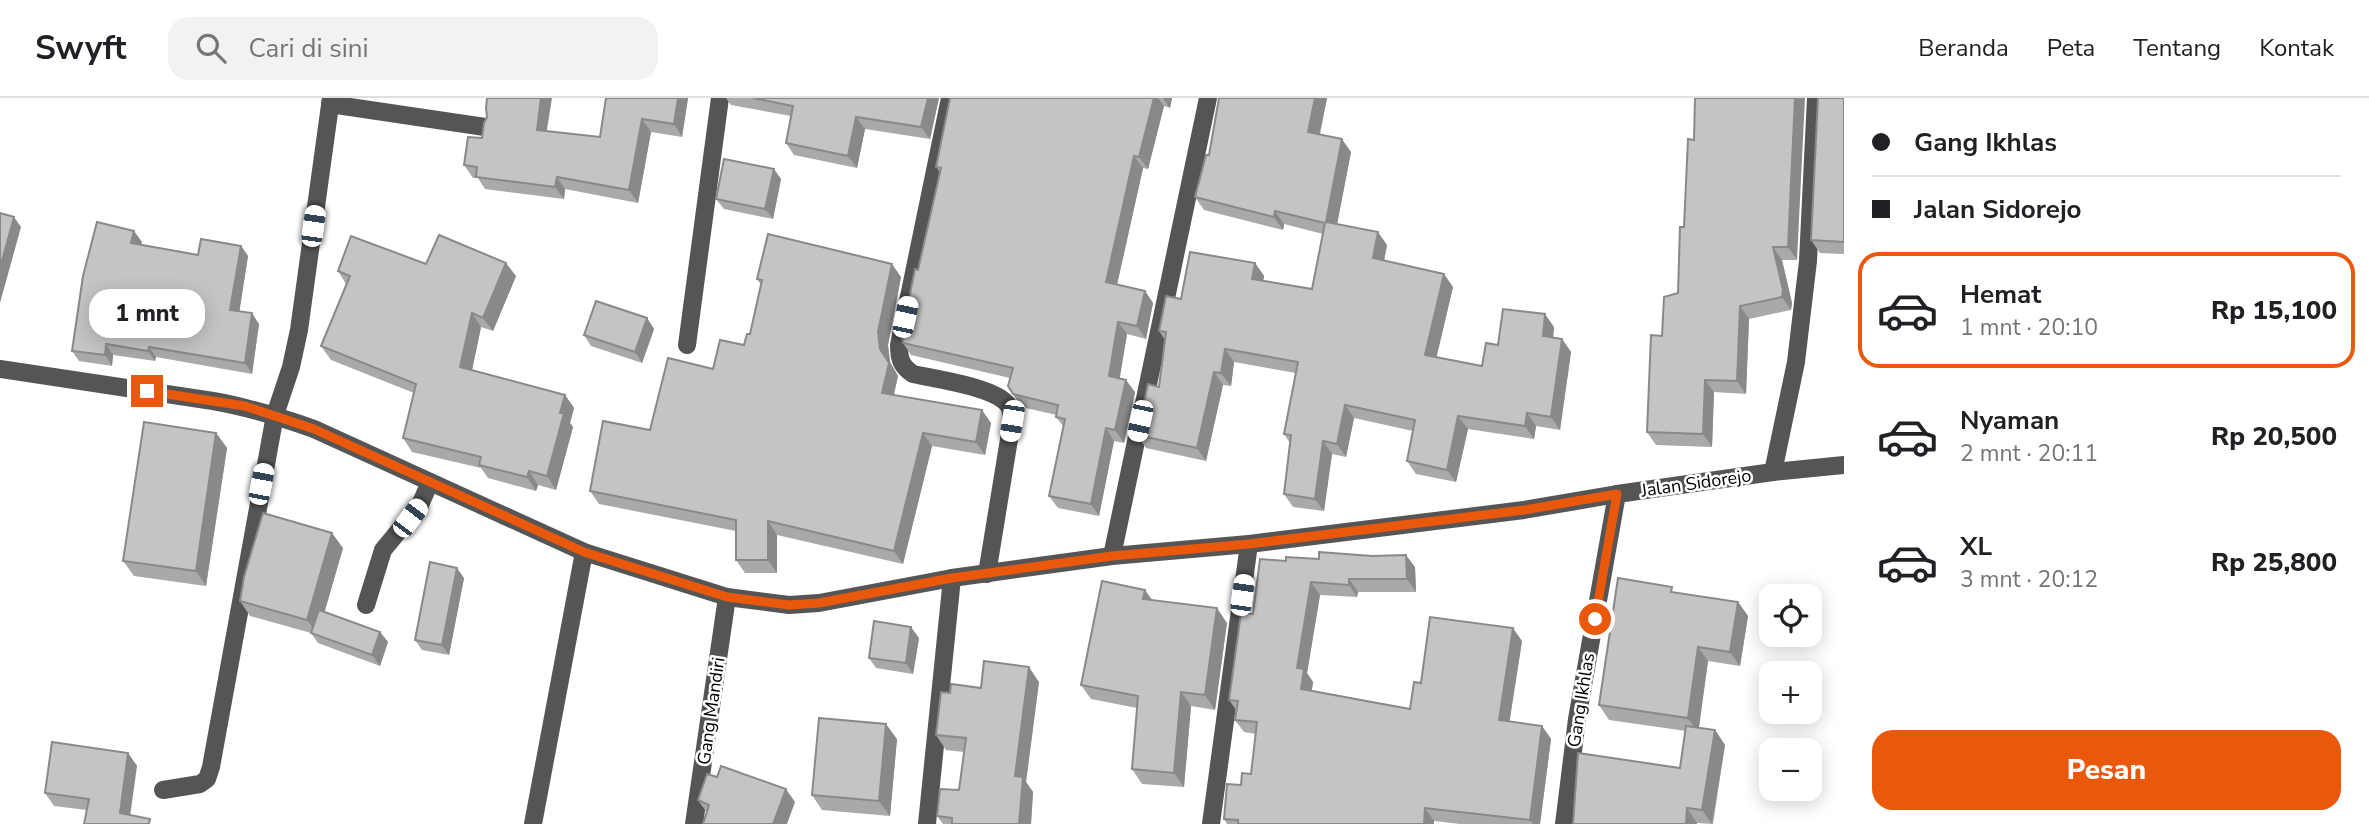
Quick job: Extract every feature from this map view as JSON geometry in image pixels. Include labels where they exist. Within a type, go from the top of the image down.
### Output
[{"type":"street","points":[[687,345],[720,98]]},
{"type":"street","points":[[950,98],[899,345],[899,356],[903,368],[913,374],[990,393],[1007,403],[1011,410],[1012,421],[987,574]]},
{"type":"street","points":[[1112,556],[1208,98]]},
{"type":"street","points":[[1773,472],[1796,362],[1808,261],[1816,98]]},
{"type":"street","points":[[163,790],[200,784],[207,779],[211,767],[275,415],[299,330],[330,101],[485,127]]},
{"type":"street","name":"Jalan Sidorejo","points":[[0,369],[213,401],[275,415],[314,429],[584,552],[727,597],[789,605],[819,603],[952,578],[1112,556],[1249,544],[1524,510],[1773,472],[1844,465]]},
{"type":"street","points":[[366,605],[383,550],[420,505],[430,482]]},
{"type":"street","name":"Gang Ikhlas","points":[[1563,824],[1577,719],[1617,494]]},
{"type":"street","points":[[1211,824],[1249,544]]},
{"type":"street","points":[[533,824],[584,552]]},
{"type":"street","points":[[928,824],[952,578]]},
{"type":"street","name":"Gang Mandiri","points":[[694,824],[727,597]]},
{"type":"building","points":[[487,98],[541,98],[537,130],[600,137],[606,98],[678,98],[674,124],[642,119],[629,190],[557,177],[555,187],[476,177],[477,167],[464,165],[468,137],[482,138],[487,117]]},
{"type":"building","points":[[753,98],[928,98],[921,127],[856,117],[848,156],[786,143],[793,106]]},
{"type":"building","points":[[950,98],[1154,98],[1139,157],[1134,156],[1106,282],[1145,291],[1137,326],[1118,322],[1109,376],[1126,380],[1115,430],[1106,428],[1091,504],[1049,496],[1065,419],[1056,417],[1058,405],[1013,394],[1008,386],[1013,368],[903,343],[902,334],[915,269],[918,270],[941,168],[936,167]]},
{"type":"building","points":[[1219,98],[1315,98],[1308,132],[1342,139],[1326,222],[1378,232],[1373,258],[1444,274],[1425,355],[1482,366],[1486,343],[1498,345],[1503,309],[1545,314],[1543,336],[1562,339],[1551,417],[1527,413],[1525,426],[1458,416],[1447,470],[1407,461],[1415,420],[1345,405],[1337,444],[1323,441],[1315,499],[1284,494],[1291,435],[1284,434],[1298,362],[1225,349],[1221,373],[1214,372],[1197,448],[1137,435],[1148,384],[1159,387],[1166,332],[1159,331],[1166,296],[1181,299],[1190,252],[1255,263],[1252,279],[1312,289],[1325,223],[1275,211],[1274,217],[1195,197],[1206,155],[1209,155]]},
{"type":"building","points":[[1695,98],[1795,98],[1788,247],[1773,247],[1783,290],[1782,297],[1740,306],[1737,381],[1705,380],[1703,434],[1647,432],[1651,335],[1662,336],[1664,297],[1678,293],[1680,227],[1684,227],[1688,139],[1694,140]]},
{"type":"building","points":[[1818,98],[1844,98],[1844,242],[1811,240]]},
{"type":"building","points":[[724,159],[774,169],[765,209],[716,199]]},
{"type":"building","points":[[0,213],[14,217],[0,268]]},
{"type":"building","points":[[97,222],[134,231],[131,243],[198,255],[201,239],[241,246],[230,310],[252,313],[245,363],[149,347],[148,351],[106,344],[105,355],[72,351],[83,276]]},
{"type":"building","points":[[768,234],[892,264],[878,332],[880,349],[889,363],[882,393],[982,410],[976,442],[923,433],[894,551],[768,521],[768,560],[736,560],[736,520],[590,491],[603,421],[650,430],[668,358],[713,369],[720,340],[744,345],[747,334],[750,334],[762,280],[757,279]]},
{"type":"building","points":[[439,235],[506,263],[483,318],[472,313],[460,367],[565,395],[560,413],[564,413],[547,476],[529,471],[527,477],[479,465],[481,457],[403,438],[416,384],[321,346],[350,276],[338,271],[351,236],[426,264]]},
{"type":"building","points":[[596,301],[647,318],[635,352],[584,335]]},
{"type":"building","points":[[144,422],[216,433],[196,571],[123,561]]},
{"type":"building","points":[[263,513],[332,533],[307,620],[240,601],[244,577]]},
{"type":"building","points":[[1319,552],[1372,556],[1406,555],[1407,579],[1349,579],[1349,585],[1311,582],[1297,668],[1304,669],[1301,689],[1410,709],[1414,682],[1421,683],[1430,617],[1513,628],[1499,720],[1542,726],[1530,820],[1425,808],[1424,824],[1238,824],[1238,820],[1224,819],[1227,784],[1241,785],[1242,773],[1251,774],[1257,722],[1235,720],[1238,701],[1229,700],[1241,613],[1253,614],[1260,559],[1319,559]]},
{"type":"building","points":[[430,562],[457,568],[442,645],[415,640]]},
{"type":"building","points":[[1618,578],[1672,587],[1671,592],[1738,602],[1730,652],[1698,647],[1688,718],[1599,705]]},
{"type":"building","points":[[1102,581],[1145,590],[1143,599],[1217,608],[1205,695],[1181,692],[1174,773],[1132,769],[1138,696],[1081,685]]},
{"type":"building","points":[[319,610],[380,632],[372,655],[311,633]]},
{"type":"building","points":[[874,621],[911,627],[906,663],[869,658]]},
{"type":"building","points":[[984,661],[1029,667],[1015,776],[1023,777],[1019,824],[952,824],[952,818],[937,816],[940,789],[959,790],[966,738],[936,735],[941,692],[950,693],[951,684],[981,688]]},
{"type":"building","points":[[819,718],[886,724],[879,801],[812,795]]},
{"type":"building","points":[[1686,726],[1715,730],[1702,810],[1687,808],[1686,824],[1573,824],[1578,753],[1680,768]]},
{"type":"building","points":[[52,742],[128,753],[120,813],[150,819],[149,824],[84,824],[89,799],[45,793]]},
{"type":"building","points":[[721,766],[786,789],[773,824],[703,824],[709,805],[698,800],[707,774],[717,777]]},
{"type":"route","points":[[147,391],[245,406],[275,415],[314,429],[584,552],[727,597],[789,605],[819,603],[952,578],[1112,556],[1249,544],[1524,510],[1617,494],[1595,619]]}]
